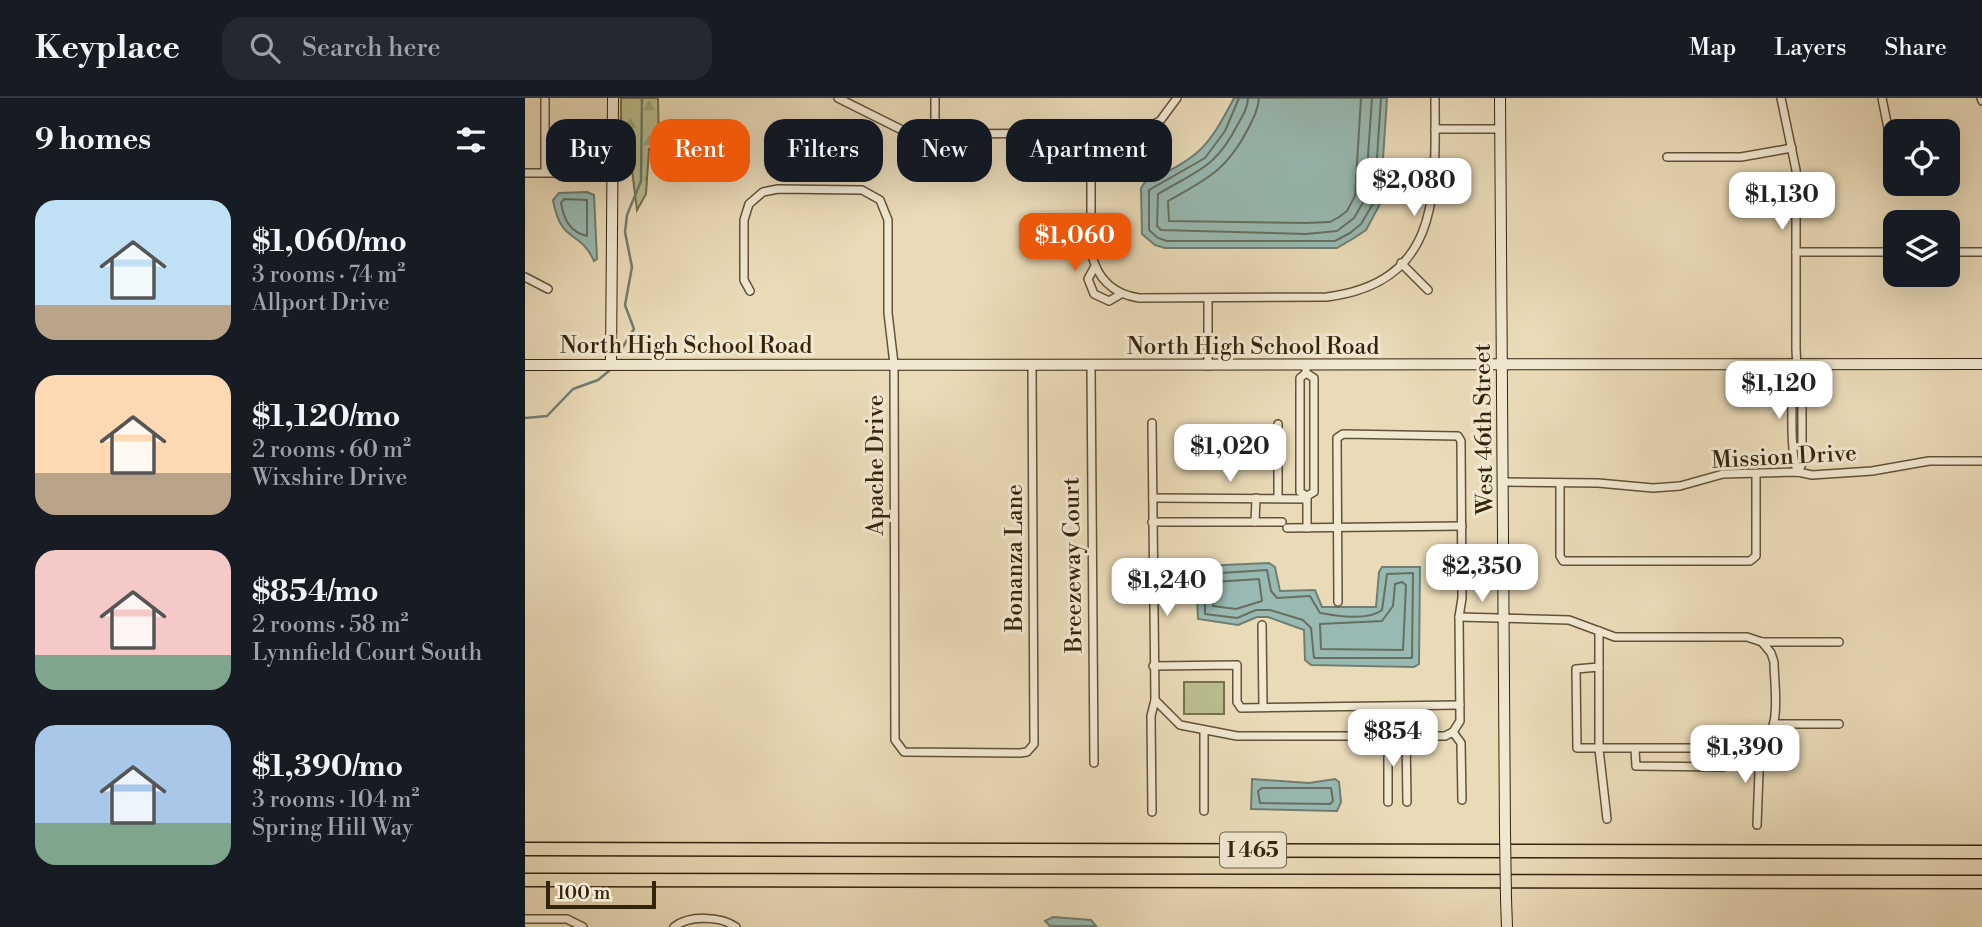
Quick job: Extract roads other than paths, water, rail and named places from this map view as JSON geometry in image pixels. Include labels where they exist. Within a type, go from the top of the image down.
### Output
[{"type":"highway","name":"I 465","points":[[525,849],[1982,852]]},
{"type":"highway","name":"I 465","points":[[525,880],[1982,882]]},
{"type":"street","points":[[525,173],[545,171],[545,98]]},
{"type":"street","points":[[613,98],[613,119]]},
{"type":"street","points":[[838,98],[897,128]]},
{"type":"street","points":[[935,98],[935,119]]},
{"type":"street","points":[[1161,119],[1177,98]]},
{"type":"street","points":[[1091,182],[1091,251],[1094,268],[1121,294],[1139,298],[1321,298],[1364,288],[1401,263],[1419,241],[1431,211],[1435,98]]},
{"type":"street","name":"West 46th Street","points":[[1500,98],[1507,927]]},
{"type":"street","points":[[1781,98],[1792,148],[1797,190],[1797,367],[1801,374],[1802,390],[1802,464],[1798,472]]},
{"type":"street","points":[[1882,98],[1886,119]]},
{"type":"street","points":[[1435,129],[1500,129]]},
{"type":"street","points":[[1667,157],[1734,158],[1792,148]]},
{"type":"street","points":[[611,364],[613,182]]},
{"type":"street","name":"Apache Drive","points":[[750,290],[744,280],[744,220],[749,204],[756,197],[776,189],[867,191],[880,200],[888,216],[888,313],[894,364],[895,740],[898,748],[912,754],[1020,754],[1030,749]]},
{"type":"street","points":[[1796,252],[1883,252]]},
{"type":"street","points":[[1960,252],[1982,252]]},
{"type":"street","points":[[1401,263],[1428,290]]},
{"type":"street","points":[[1094,268],[1089,277],[1094,294],[1105,300],[1117,299],[1121,294]]},
{"type":"street","points":[[525,277],[548,289]]},
{"type":"street","points":[[1208,298],[1208,366]]},
{"type":"street","name":"North High School Road","points":[[525,365],[894,364],[1306,369],[1501,365],[1797,367],[1982,364]]},
{"type":"street","name":"Bonanza Lane","points":[[1030,749],[1034,739],[1032,366]]},
{"type":"street","name":"Breezeway Court","points":[[1091,366],[1094,763]]},
{"type":"street","points":[[1153,498],[1307,498],[1314,492],[1314,378],[1306,369],[1300,378],[1300,492],[1307,498],[1307,528]]},
{"type":"street","points":[[1152,424],[1155,700],[1151,716],[1152,812]]},
{"type":"street","points":[[1278,424],[1278,498]]},
{"type":"street","points":[[1300,434],[1314,434]]},
{"type":"street","points":[[1155,700],[1180,725],[1237,736],[1445,736],[1453,732],[1460,721],[1462,526],[1458,436],[1343,435],[1338,438],[1338,601]]},
{"type":"street","name":"Mission Drive","points":[[1504,482],[1653,488],[1680,486],[1723,474],[1798,472],[1812,475],[1872,471],[1929,461],[1982,461]]},
{"type":"street","points":[[1560,483],[1560,556],[1564,561],[1750,561],[1756,556],[1756,474]]},
{"type":"street","points":[[1255,522],[1256,498]]},
{"type":"street","points":[[1152,522],[1255,522],[1307,528],[1462,526]]},
{"type":"street","points":[[1459,617],[1569,621],[1615,637],[1749,637],[1762,642],[1839,642]]},
{"type":"street","points":[[1262,625],[1263,707]]},
{"type":"street","points":[[1599,631],[1598,749],[1607,819]]},
{"type":"street","points":[[1599,667],[1576,669],[1577,748],[1724,748],[1760,745],[1771,735],[1774,724],[1774,662],[1762,642]]},
{"type":"street","points":[[1153,666],[1237,665],[1238,706],[1460,705]]},
{"type":"street","points":[[1774,724],[1839,724]]},
{"type":"street","points":[[1204,730],[1204,811]]},
{"type":"street","points":[[1453,732],[1461,743],[1462,800]]},
{"type":"street","points":[[1388,736],[1388,802]]},
{"type":"street","points":[[1406,736],[1407,802]]},
{"type":"street","points":[[1758,825],[1760,745]]},
{"type":"street","points":[[1635,749],[1636,766],[1723,767],[1724,748]]},
{"type":"street","points":[[525,919],[567,919],[583,927]]},
{"type":"street","points":[[674,927],[687,920],[726,921],[736,927]]},
{"type":"water","points":[[1234,98],[1387,98],[1380,204],[1366,230],[1337,248],[1165,248],[1155,245],[1142,234],[1141,188],[1145,182],[1172,182],[1172,168],[1189,159],[1216,130]]},
{"type":"water","points":[[587,192],[594,195],[597,259],[594,261],[583,244],[561,224],[553,200],[559,193]]},
{"type":"water","points":[[1269,563],[1275,567],[1280,591],[1315,590],[1322,607],[1376,607],[1379,572],[1382,567],[1420,567],[1419,664],[1414,667],[1311,665],[1305,660],[1304,630],[1268,617],[1257,617],[1238,625],[1198,619],[1196,572],[1201,566]]},
{"type":"water","points":[[1252,779],[1309,783],[1335,779],[1339,782],[1341,802],[1337,811],[1251,809]]},
{"type":"water","points":[[1053,917],[1091,920],[1096,926],[1050,926],[1045,921]]},
{"type":"waterway","points":[[619,353],[634,329],[625,305],[632,267],[625,232],[627,215],[641,181],[642,98]]},
{"type":"waterway","points":[[525,418],[547,416],[573,389],[598,380],[609,371]]}]
